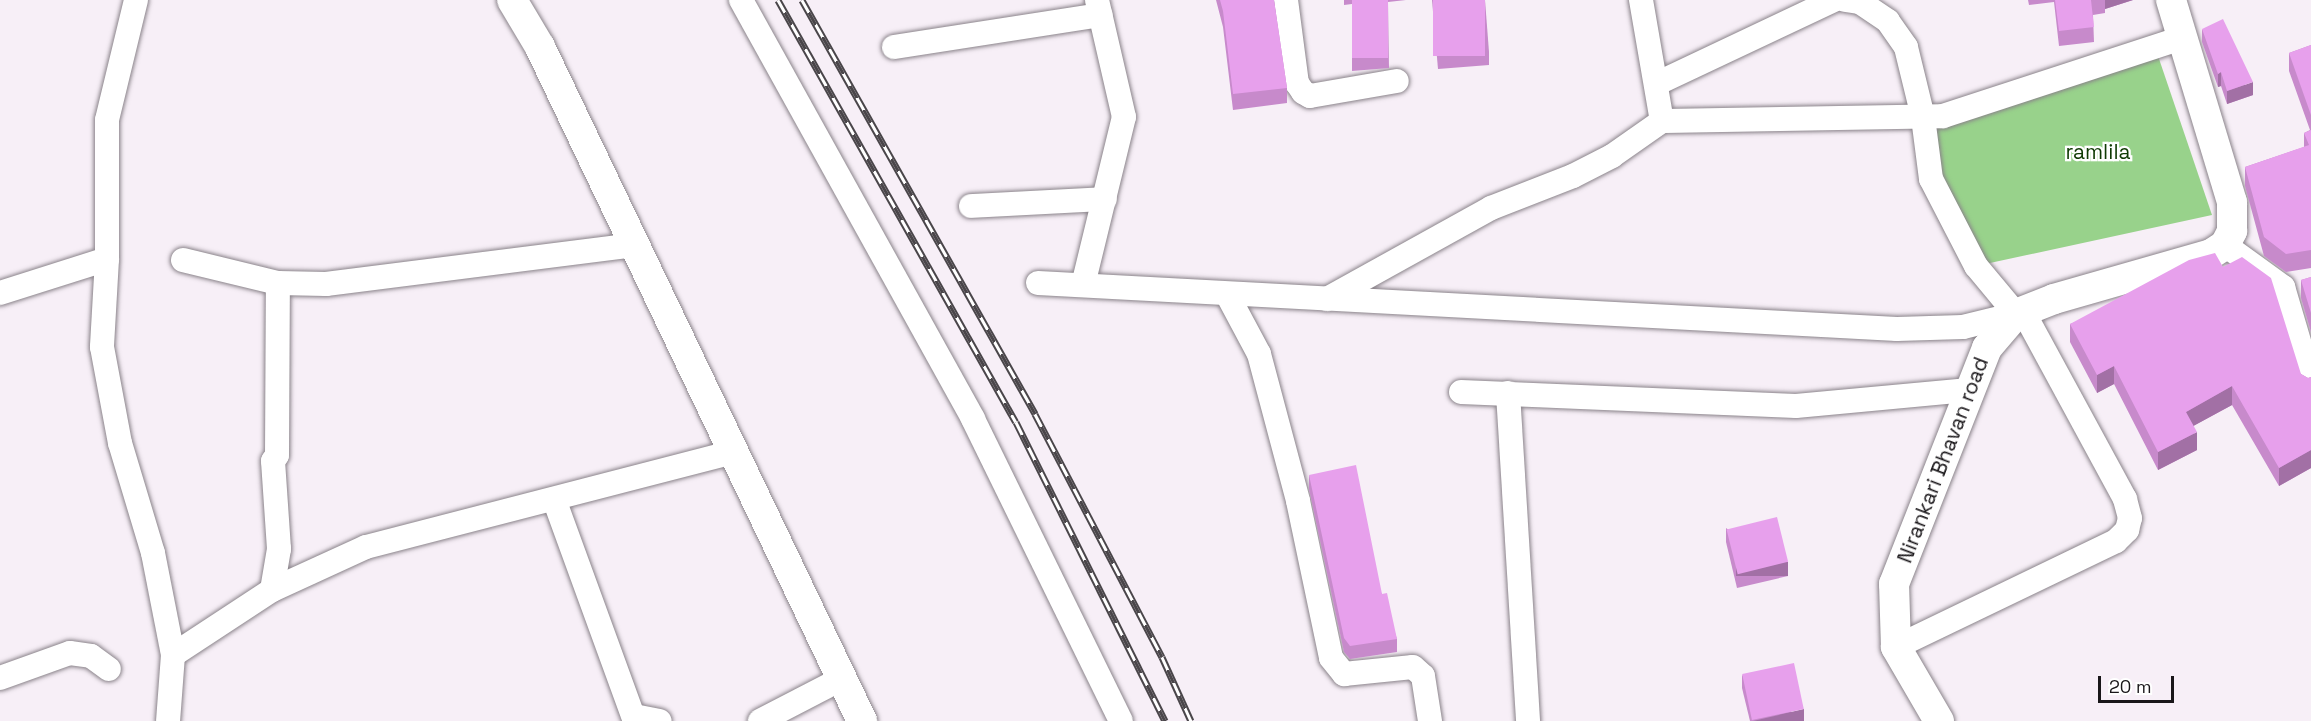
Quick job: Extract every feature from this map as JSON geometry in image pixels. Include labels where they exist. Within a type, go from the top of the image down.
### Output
[{"type":"street","points":[[136,0],[107,120],[107,259],[102,347],[120,443],[153,553],[173,655],[168,721]]},
{"type":"street","points":[[512,0],[540,47],[861,721]]},
{"type":"street","points":[[741,0],[973,419],[1121,721]]},
{"type":"street","points":[[1286,0],[1298,83],[1303,92],[1310,96],[1397,81]]},
{"type":"street","points":[[1641,0],[1662,121]]},
{"type":"street","points":[[1656,84],[1834,0]]},
{"type":"street","points":[[1845,0],[1860,2],[1888,21],[1906,46],[1923,117],[1931,179],[1946,214],[1976,266],[2019,312],[2125,499],[2130,518],[2127,530],[2116,541],[1896,647]]},
{"type":"street","points":[[1038,283],[1897,329],[1963,327],[2211,254],[2225,245],[2232,231],[2232,202],[2170,0]]},
{"type":"street","points":[[894,47],[1099,8],[1124,117],[1083,285]]},
{"type":"street","points":[[1327,299],[1491,208],[1573,177],[1612,156],[1662,121],[1943,116],[2033,90],[2181,38]]},
{"type":"street","points":[[971,206],[1105,199]]},
{"type":"street","points":[[183,260],[278,283],[326,284],[634,245]]},
{"type":"street","points":[[2225,245],[2292,285],[2311,382]]},
{"type":"street","points":[[0,292],[107,259]]},
{"type":"street","points":[[272,590],[279,549],[273,461],[277,455],[278,283]]},
{"type":"street","points":[[1227,294],[1259,354],[1298,501],[1331,658],[1344,674],[1413,667],[1423,676],[1430,721]]},
{"type":"street","name":"Nirankari Bhavan road","points":[[1939,721],[1896,647],[1894,584],[1967,390],[1987,348],[2019,312]]},
{"type":"street","points":[[1461,392],[1796,406],[1967,390]]},
{"type":"street","points":[[1508,393],[1528,721]]},
{"type":"street","points":[[173,655],[272,590],[366,547],[733,452]]},
{"type":"street","points":[[554,499],[634,719],[660,721]]},
{"type":"street","points":[[0,678],[69,653],[91,656],[109,669]]},
{"type":"street","points":[[760,721],[841,679]]},
{"type":"green space","name":"ramlila","points":[[2155,47],[2212,215],[1976,266],[1931,179],[1923,117]]},
{"type":"building","points":[[1220,0],[1274,0],[1287,88],[1233,94]]},
{"type":"building","points":[[1352,0],[1388,0],[1388,58],[1352,58]]},
{"type":"building","points":[[1433,0],[1485,0],[1485,56],[1433,56]]},
{"type":"building","points":[[2055,0],[2091,0],[2094,27],[2059,31]]},
{"type":"building","points":[[2223,19],[2253,82],[2227,91],[2221,72],[2218,74],[2202,29]]},
{"type":"building","points":[[2311,45],[2311,115],[2289,53]]},
{"type":"building","points":[[2311,130],[2311,250],[2286,254],[2264,237],[2245,167],[2309,145],[2304,133]]},
{"type":"building","points":[[2215,253],[2223,267],[2242,257],[2271,278],[2301,374],[2308,378],[2311,377],[2311,450],[2279,468],[2232,386],[2186,412],[2197,432],[2158,452],[2114,366],[2097,375],[2070,324],[2189,260]]},
{"type":"building","points":[[2311,277],[2311,313],[2301,280]]},
{"type":"building","points":[[1356,465],[1382,594],[1387,593],[1397,639],[1350,646],[1344,638],[1309,475]]},
{"type":"building","points":[[1777,517],[1788,562],[1738,574],[1727,530]]},
{"type":"building","points":[[1794,663],[1804,709],[1752,720],[1742,674]]},
{"type":"railway","points":[[778,0],[1016,422],[1165,721]]},
{"type":"railway","points":[[802,0],[1035,414],[1162,657],[1191,721]]}]
